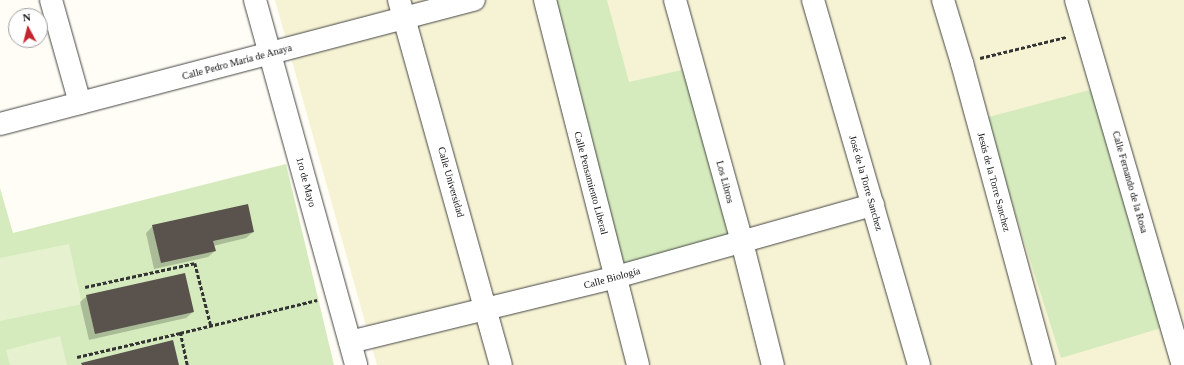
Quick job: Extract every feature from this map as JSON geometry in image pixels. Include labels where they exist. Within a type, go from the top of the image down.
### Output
[{"type":"street","points":[[51,0],[80,103]]},
{"type":"street","name":"1ro de Mayo","points":[[255,0],[356,365]]},
{"type":"street","name":"Calle Pedro María de Anaya","points":[[0,124],[270,53],[402,9],[474,0]]},
{"type":"street","name":"Calle Pensamiento Liberal","points":[[545,0],[638,365]]},
{"type":"street","name":"Los Libros","points":[[675,0],[742,242],[773,365]]},
{"type":"street","name":"José de la Torre Sanchez","points":[[813,0],[919,365]]},
{"type":"street","name":"Jesús de la Torre Sanchez","points":[[943,0],[962,63],[1044,365]]},
{"type":"street","name":"Calle Fernando de la Rosa","points":[[1076,0],[1087,32],[1183,365]]},
{"type":"street","name":"Calle Universidad","points":[[402,9],[487,310],[501,365]]},
{"type":"street","name":"Calle Biología","points":[[350,342],[487,310],[616,277],[873,205]]},
{"type":"path","points":[[962,63],[1087,32]]},
{"type":"path","points":[[85,287],[195,263],[211,326]]},
{"type":"path","points":[[77,357],[337,296]]},
{"type":"path","points":[[180,333],[187,365]]},
{"type":"shaded area","points":[[275,0],[1184,0],[1184,365],[377,365]]},
{"type":"green space","points":[[554,0],[607,0],[629,82],[686,69],[732,233],[620,270]]},
{"type":"green space","points":[[1097,88],[1165,327],[1061,358],[985,118]]},
{"type":"green space","points":[[286,164],[334,365],[0,365],[0,188],[13,233]]},
{"type":"green space","points":[[69,244],[82,304],[0,321],[0,258]]},
{"type":"green space","points":[[60,336],[67,365],[10,365],[6,350]]},
{"type":"building","points":[[248,204],[254,232],[213,241],[216,251],[161,263],[152,225]]},
{"type":"building","points":[[185,273],[194,312],[95,334],[86,295]]},
{"type":"building","points":[[173,340],[179,365],[82,365],[81,363]]}]
